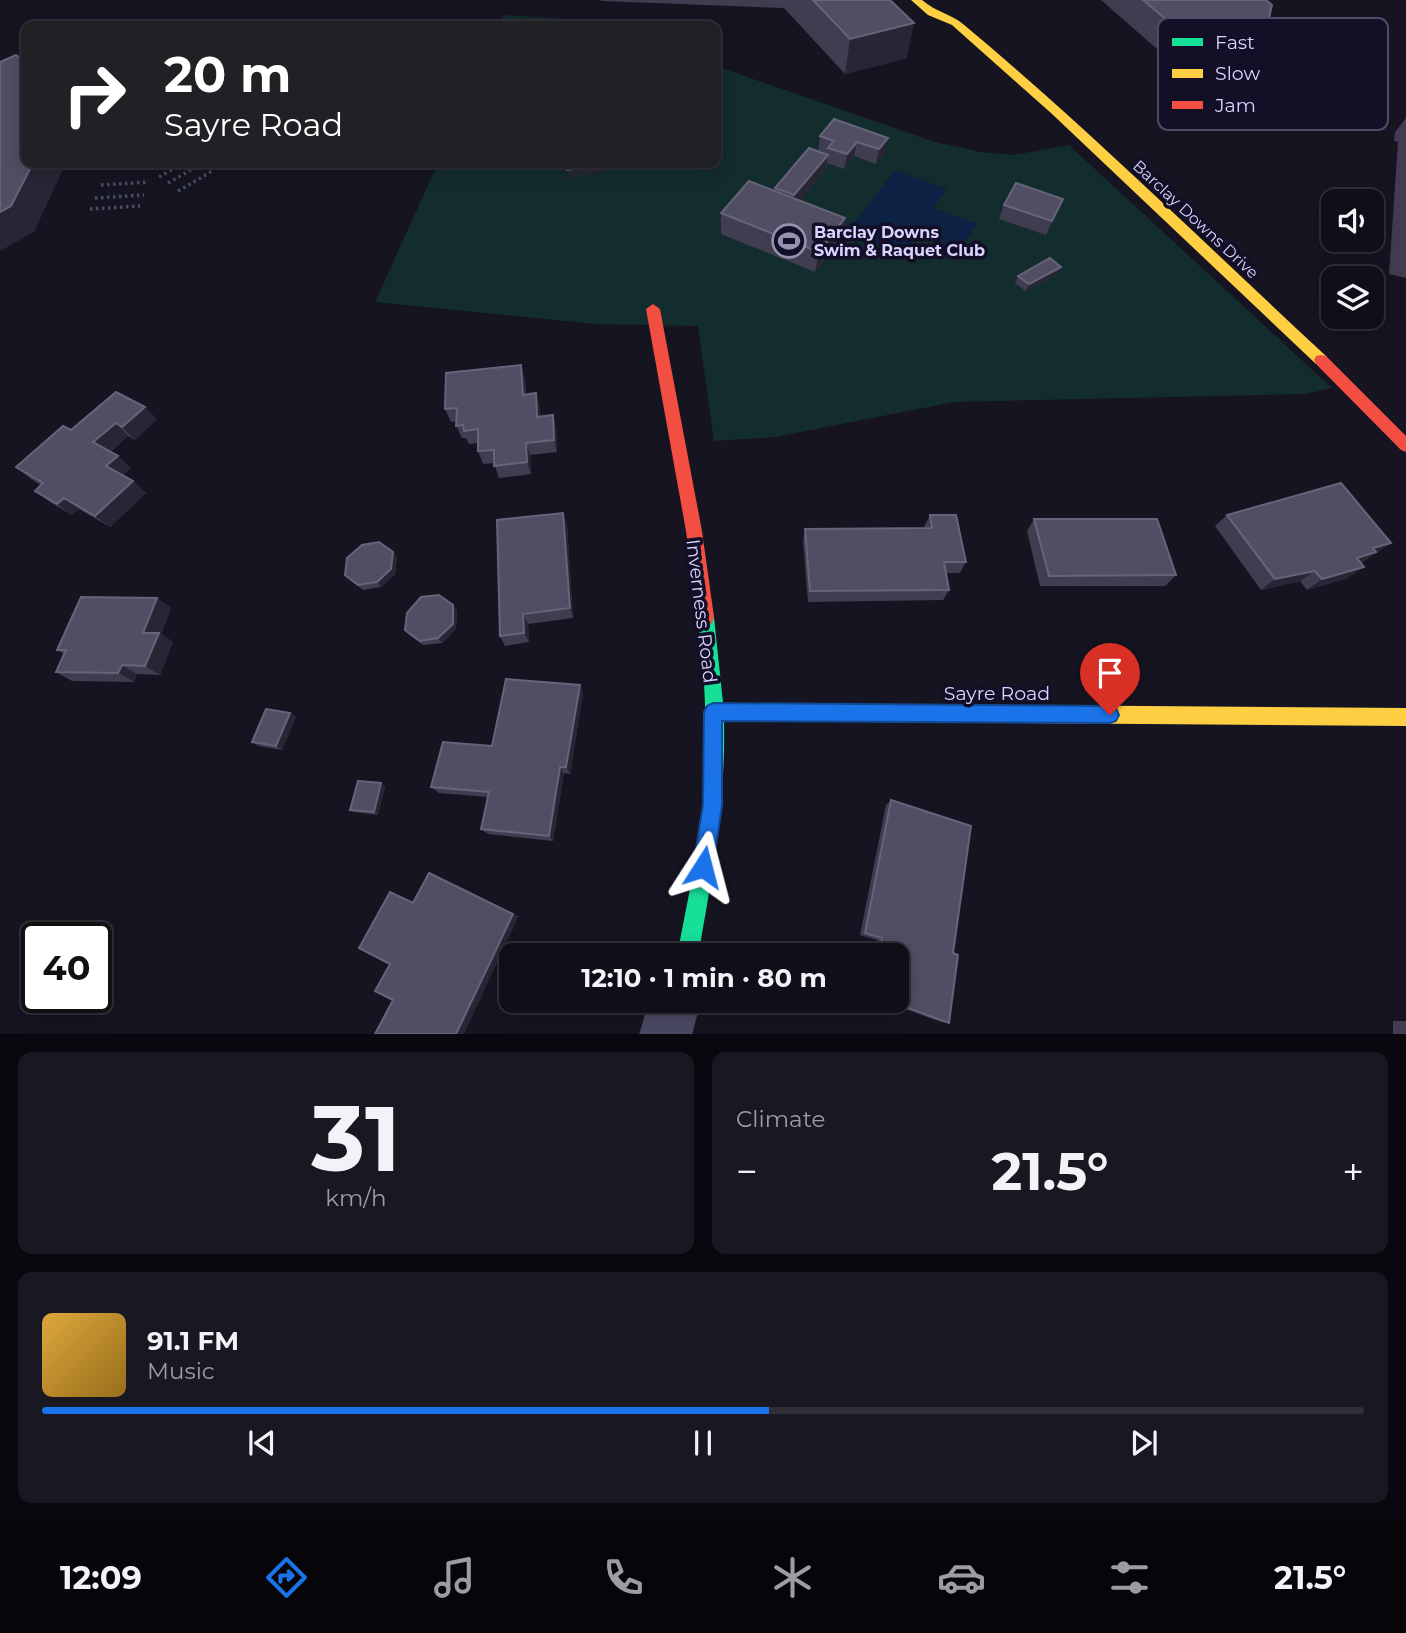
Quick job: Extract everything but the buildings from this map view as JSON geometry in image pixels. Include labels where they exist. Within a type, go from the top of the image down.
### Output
[{"type":"street","name":"Barclay Downs Drive","points":[[916,0],[931,13],[956,23],[1099,152],[1300,340],[1406,446]]},
{"type":"street","name":"Barclay Downs Drive","points":[[940,0],[953,14],[956,23]]},
{"type":"street","name":"Inverness Road","points":[[653,309],[706,610],[713,712],[712,805],[689,943]]},
{"type":"street","name":"Sayre Road","points":[[713,712],[1406,717]]},
{"type":"street","points":[[665,1034],[671,1013]]},
{"type":"path","points":[[159,177],[174,168]]},
{"type":"path","points":[[168,183],[195,168]]},
{"type":"path","points":[[178,191],[214,170]]},
{"type":"path","points":[[101,185],[149,182]]},
{"type":"path","points":[[95,198],[144,195]]},
{"type":"path","points":[[90,209],[140,206]]},
{"type":"green space","points":[[504,15],[587,21],[501,21]]},
{"type":"green space","name":"Barclay Downs Swim & Raquet Club","points":[[721,68],[935,142],[981,152],[1013,155],[1069,145],[1332,388],[1306,394],[954,402],[776,437],[714,441],[698,326],[596,324],[375,302],[436,168],[721,168]]},
{"type":"water","points":[[895,170],[947,189],[933,208],[977,224],[961,249],[918,233],[903,253],[848,232]]},
{"type":"traffic: fast","points":[[689,943],[706,856],[714,780],[714,703],[706,617]]},
{"type":"traffic: fast","points":[[713,712],[1007,714]]},
{"type":"traffic: slow","points":[[916,0],[931,13],[956,23],[1055,111],[1321,360]]},
{"type":"traffic: slow","points":[[1007,714],[1406,717]]},
{"type":"traffic: jam","points":[[653,309],[694,531],[706,617]]},
{"type":"traffic: jam","points":[[1321,360],[1406,446]]},
{"type":"place","name":"Barclay Downs Swim & Raquet Club","points":[[789,241]]},
{"type":"route","points":[[703,867],[712,805],[715,754],[713,712],[1110,715]]}]
